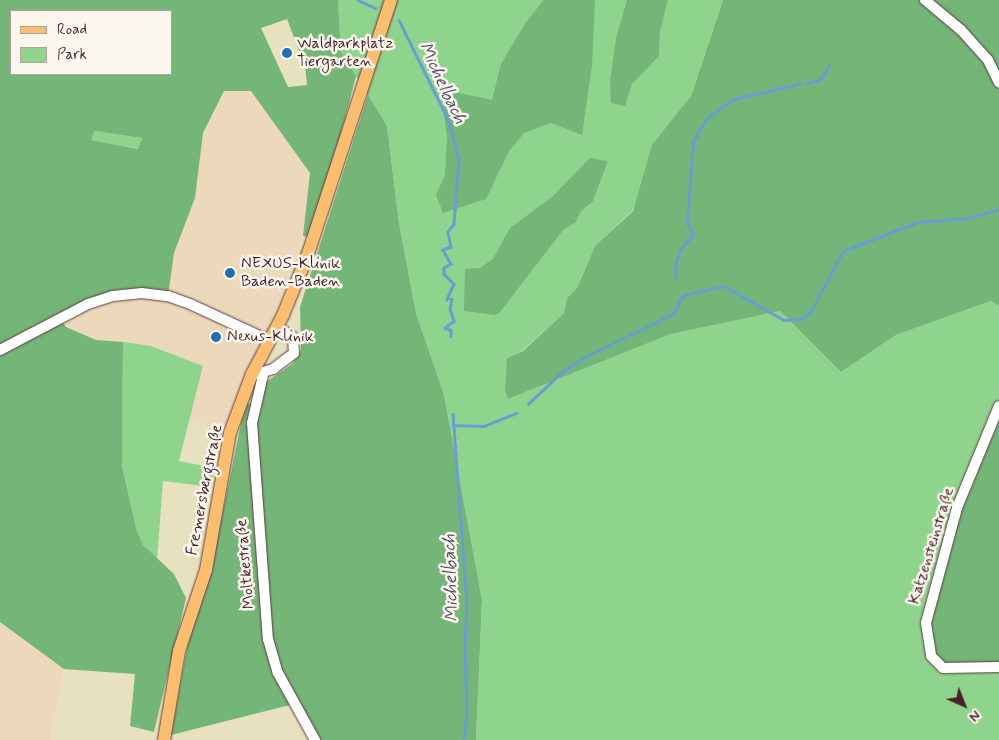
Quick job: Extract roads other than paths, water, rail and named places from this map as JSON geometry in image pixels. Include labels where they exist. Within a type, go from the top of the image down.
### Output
[{"type":"main road","name":"Fremersbergstraße","points":[[164,740],[179,651],[206,570],[230,433],[258,374],[270,341],[308,254],[390,0]]},
{"type":"street","points":[[926,0],[961,30],[988,60],[999,83]]},
{"type":"street","points":[[0,350],[88,304],[112,296],[142,293],[183,302],[270,341]]},
{"type":"street","points":[[258,374],[285,363],[294,353],[293,337],[277,327]]},
{"type":"street","name":"Moltkestraße","points":[[258,374],[252,423],[268,640],[278,673],[315,740]]},
{"type":"street","name":"Katzensteinstraße","points":[[999,406],[957,508],[926,623],[931,656],[943,668],[950,670],[999,667]]},
{"type":"waterway","name":"Michelbach","points":[[358,0],[375,8]]},
{"type":"waterway","name":"Michelbach","points":[[399,20],[448,119],[459,159],[454,224],[448,232],[451,247],[443,250],[451,264],[444,268],[444,274],[454,284],[447,299],[452,299],[450,309],[454,321],[445,328],[451,330],[451,336]]},
{"type":"waterway","points":[[806,83],[820,80],[829,65]]},
{"type":"waterway","points":[[676,279],[675,265],[680,250],[693,234],[687,224],[693,142],[706,119],[734,99],[799,84]]},
{"type":"waterway","points":[[528,404],[562,372],[583,358],[673,314],[683,295],[724,286],[784,320],[801,319],[811,311],[843,251],[918,222],[968,218],[999,209]]},
{"type":"waterway","points":[[453,425],[484,426],[516,413]]},
{"type":"waterway","name":"Michelbach","points":[[453,414],[467,604],[465,648],[467,713],[464,740]]},
{"type":"place","name":"Waldparkplatz Tiergarten","points":[[287,53]]},
{"type":"place","name":"NEXUS-Klinik Baden-Baden","points":[[230,273]]},
{"type":"place","name":"Nexus-Klinik","points":[[216,337]]}]
